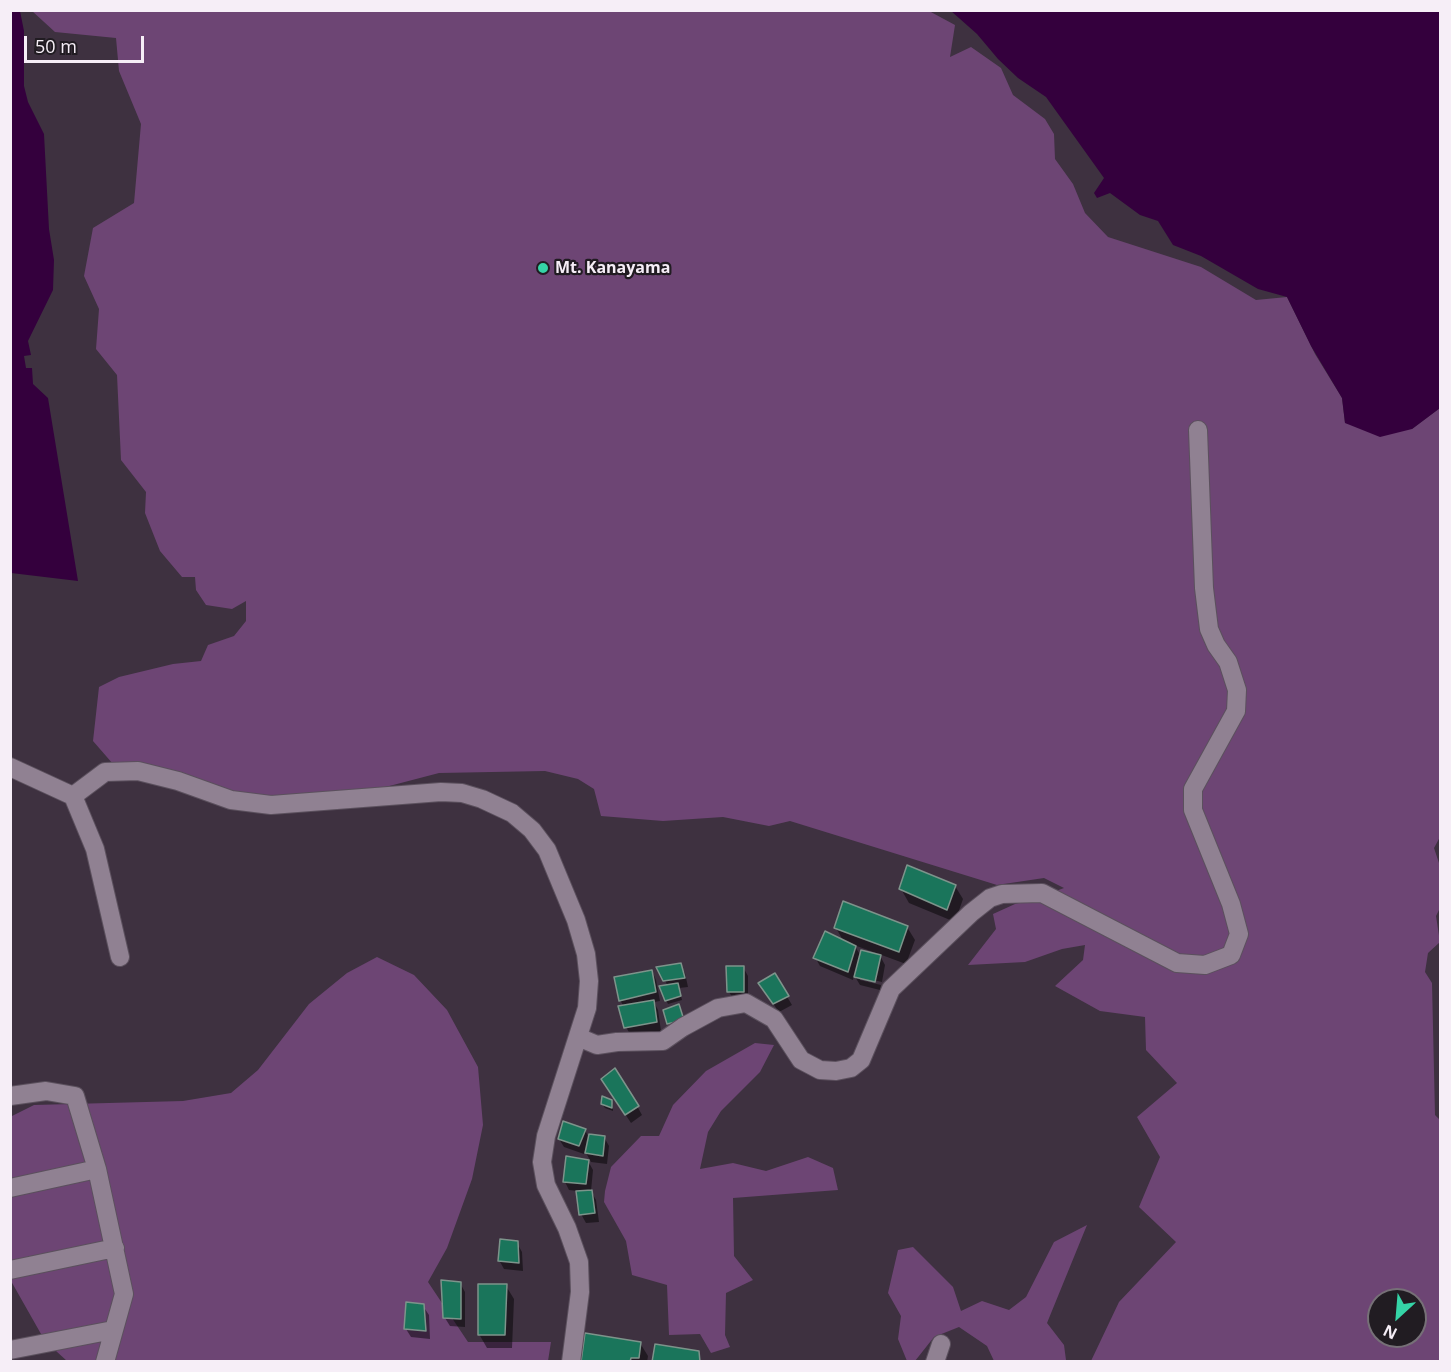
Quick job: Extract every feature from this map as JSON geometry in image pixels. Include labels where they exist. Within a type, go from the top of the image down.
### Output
[{"type":"street","points":[[578,1037],[597,1045],[663,1041],[718,1008],[746,1003],[774,1019],[801,1060],[820,1070],[836,1071],[851,1068],[861,1060],[891,989],[971,913],[990,898],[1002,894],[1042,893],[1178,963],[1205,966],[1231,955],[1239,934],[1231,904],[1193,810],[1193,789],[1236,711],[1237,690],[1228,662],[1216,645],[1209,629],[1204,577],[1198,430]]},
{"type":"street","points":[[10,767],[73,795],[95,849],[120,957]]},
{"type":"street","points":[[73,795],[105,771],[138,771],[178,781],[231,800],[271,805],[441,792],[482,799],[512,813],[532,830],[547,850],[576,920],[586,954],[589,981],[587,1008],[546,1136],[542,1162],[546,1185],[567,1228],[579,1262],[580,1292],[571,1362]]},
{"type":"street","points":[[10,1096],[46,1091],[75,1096],[97,1169],[124,1294],[105,1362]]},
{"type":"street","points":[[10,1188],[97,1169]]},
{"type":"street","points":[[10,1270],[115,1248]]},
{"type":"street","points":[[10,1350],[114,1330]]},
{"type":"street","points":[[935,1362],[941,1344]]},
{"type":"shaded area","points":[[10,11],[20,11],[24,31],[24,86],[28,102],[44,134],[49,229],[54,260],[53,290],[28,341],[31,355],[24,356],[26,368],[32,368],[33,384],[48,398],[78,581],[11,573]]},
{"type":"shaded area","points":[[32,11],[929,11],[955,25],[950,57],[971,47],[1001,68],[1013,95],[1045,119],[1054,134],[1055,159],[1073,184],[1085,213],[1108,237],[1201,267],[1256,300],[1287,297],[1315,354],[1342,398],[1345,423],[1412,429],[1440,408],[1440,837],[1434,848],[1440,866],[1440,908],[1436,916],[1440,942],[1428,953],[1425,972],[1432,983],[1435,1115],[1440,1120],[1440,1361],[1091,1361],[1119,1302],[1176,1242],[1139,1207],[1160,1157],[1137,1117],[1177,1083],[1146,1050],[1145,1017],[1100,1011],[1055,986],[1083,960],[1085,945],[1062,949],[1025,962],[968,965],[996,929],[993,914],[1015,904],[1064,888],[1044,878],[997,885],[790,821],[769,826],[723,817],[663,821],[601,816],[594,789],[578,779],[545,771],[439,773],[290,812],[113,764],[93,741],[99,687],[119,677],[173,664],[201,661],[208,645],[234,636],[246,621],[246,601],[232,609],[206,605],[196,590],[195,577],[182,577],[160,551],[145,513],[146,492],[121,460],[117,375],[96,349],[99,309],[84,276],[93,228],[134,203],[141,124],[119,71],[116,38],[55,32]]},
{"type":"shaded area","points":[[951,11],[1440,11],[1440,408],[1412,429],[1380,437],[1345,423],[1342,398],[1311,346],[1287,297],[1258,289],[1201,256],[1173,245],[1158,221],[1140,215],[1110,193],[1097,198],[1094,193],[1104,178],[1046,97],[1018,78],[977,34]]},
{"type":"shaded area","points":[[377,957],[414,975],[447,1010],[478,1067],[483,1125],[472,1179],[447,1248],[428,1282],[468,1342],[551,1342],[548,1361],[67,1361],[45,1341],[11,1281],[10,1117],[34,1105],[183,1101],[231,1093],[258,1070],[309,1004],[347,973]]},
{"type":"shaded area","points":[[755,1043],[774,1045],[760,1072],[721,1111],[708,1132],[700,1169],[733,1163],[766,1171],[808,1157],[833,1168],[838,1190],[733,1198],[734,1256],[753,1280],[726,1293],[725,1335],[730,1347],[711,1353],[700,1334],[669,1335],[667,1285],[632,1275],[626,1241],[604,1202],[605,1191],[611,1167],[641,1136],[659,1136],[673,1105],[706,1071]]},
{"type":"shaded area","points":[[1087,1225],[1047,1323],[1064,1345],[1066,1360],[1091,1361],[994,1361],[987,1346],[959,1327],[934,1337],[915,1361],[907,1361],[898,1339],[901,1316],[888,1293],[898,1250],[913,1247],[953,1287],[961,1311],[982,1301],[1009,1310],[1026,1297],[1054,1242]]},
{"type":"building","points":[[907,865],[956,885],[947,910],[899,889]]},
{"type":"building","points":[[843,901],[908,926],[899,952],[834,928]]},
{"type":"building","points":[[825,931],[856,946],[848,972],[813,958]]},
{"type":"building","points":[[861,950],[881,955],[875,982],[854,977]]},
{"type":"building","points":[[681,963],[685,978],[663,981],[656,967]]},
{"type":"building","points":[[726,966],[744,966],[744,992],[727,992]]},
{"type":"building","points":[[652,970],[656,992],[619,1001],[614,977]]},
{"type":"building","points":[[775,973],[789,996],[773,1004],[758,983]]},
{"type":"building","points":[[678,983],[681,996],[665,1001],[659,986]]},
{"type":"building","points":[[654,1000],[657,1022],[624,1028],[618,1006]]},
{"type":"building","points":[[679,1004],[684,1020],[667,1024],[663,1010]]},
{"type":"building","points":[[615,1068],[639,1106],[625,1115],[601,1079]]},
{"type":"building","points":[[602,1096],[612,1100],[612,1108],[601,1104]]},
{"type":"building","points":[[563,1121],[586,1129],[579,1146],[558,1139]]},
{"type":"building","points":[[589,1134],[605,1136],[603,1156],[585,1153]]},
{"type":"building","points":[[566,1156],[589,1160],[586,1184],[563,1182]]},
{"type":"building","points":[[592,1190],[595,1213],[579,1215],[576,1191]]},
{"type":"building","points":[[500,1239],[518,1241],[519,1263],[498,1261]]},
{"type":"building","points":[[441,1280],[461,1282],[461,1319],[443,1318]]},
{"type":"building","points":[[478,1284],[507,1284],[505,1335],[478,1335]]},
{"type":"building","points":[[406,1302],[424,1304],[426,1331],[404,1329]]},
{"type":"building","points":[[585,1333],[641,1342],[639,1358],[631,1358],[630,1362],[581,1362]]},
{"type":"building","points":[[655,1344],[699,1351],[700,1362],[652,1362]]},
{"type":"place","name":"Mt. Kanayama","points":[[543,268]]}]
